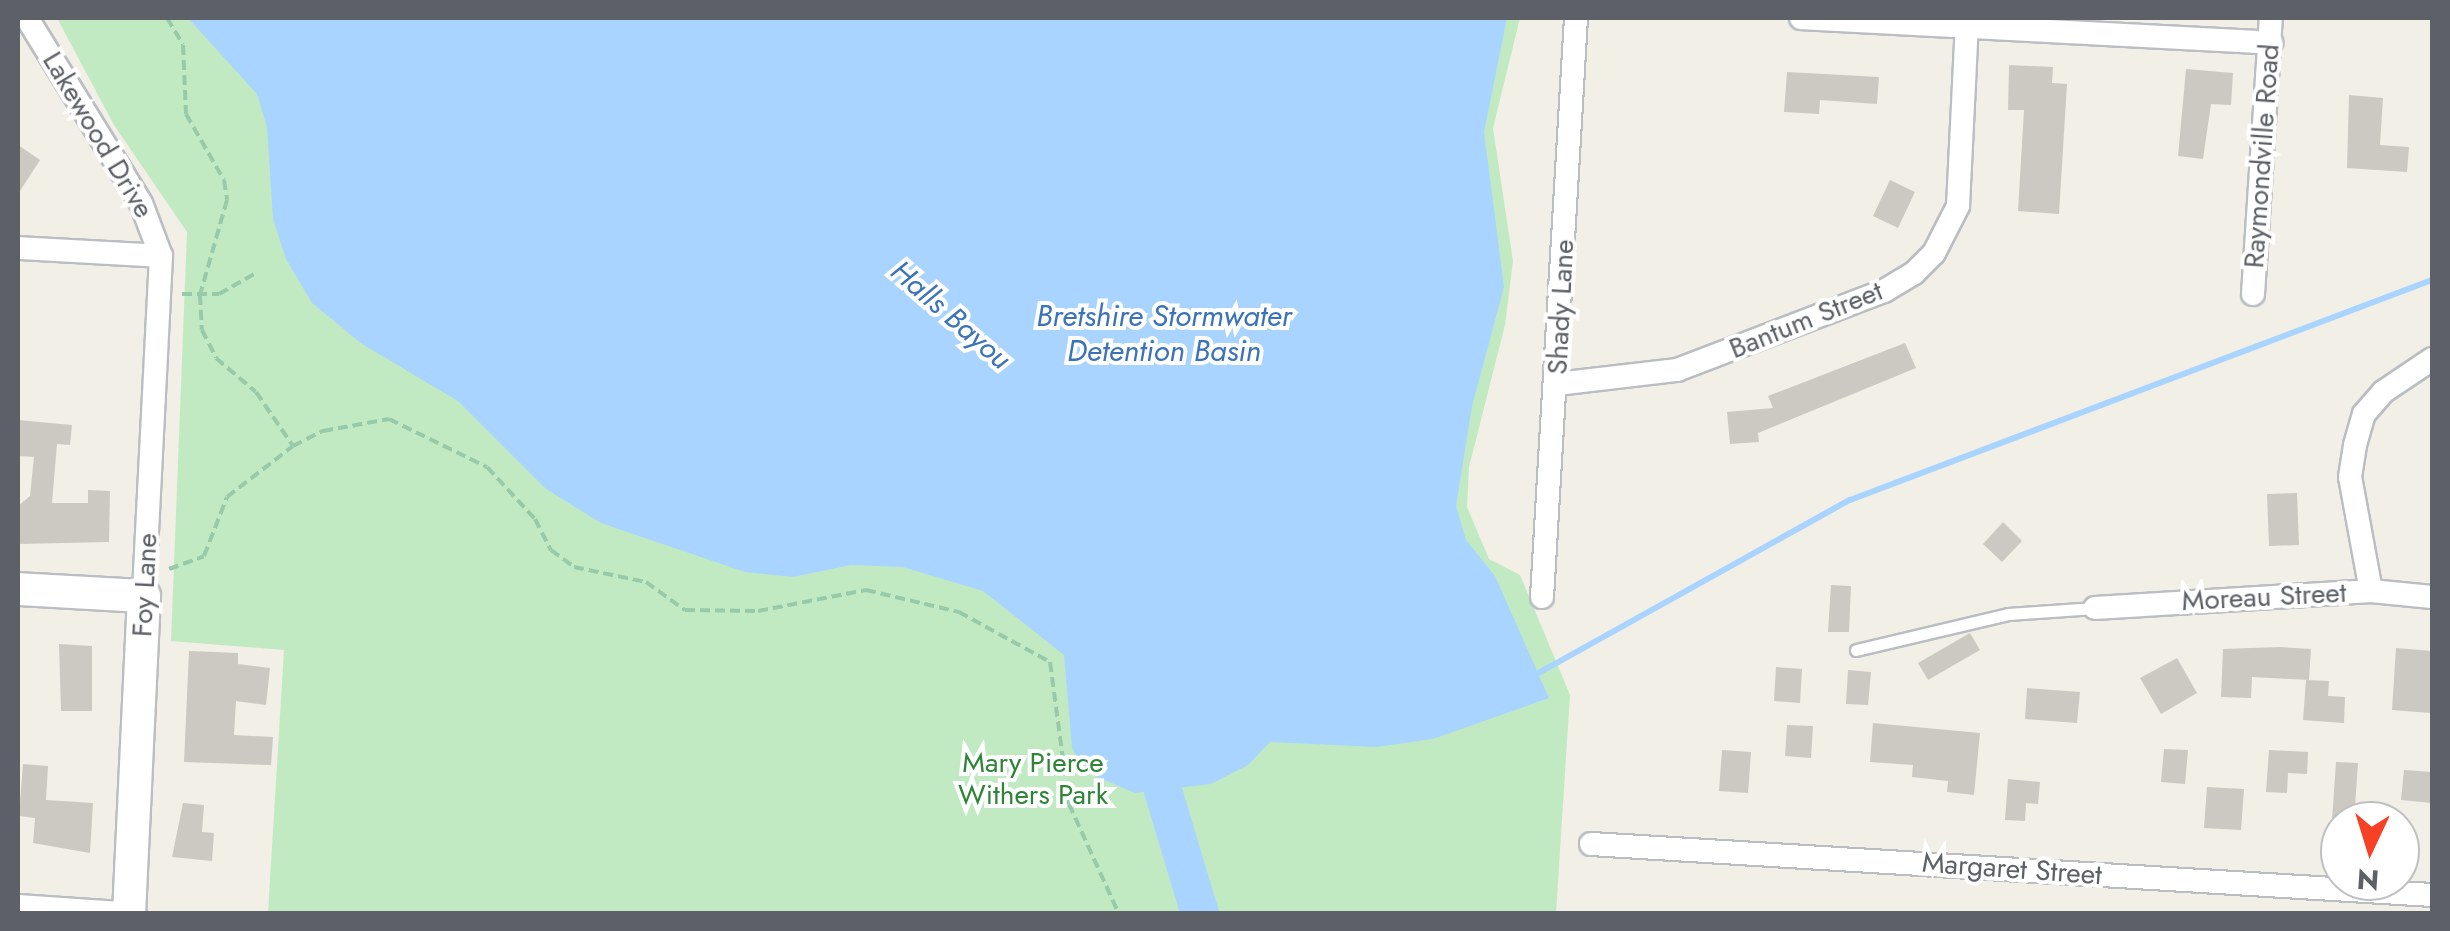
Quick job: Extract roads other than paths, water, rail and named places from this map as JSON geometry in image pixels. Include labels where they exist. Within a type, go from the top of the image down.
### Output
[{"type":"street","name":"Lakewood Drive","points":[[27,18],[141,203],[161,256]]},
{"type":"street","name":"Shady Lane","points":[[1542,596],[1576,18]]},
{"type":"street","points":[[1801,18],[2271,43]]},
{"type":"street","name":"Raymondville Road","points":[[2252,294],[2271,18]]},
{"type":"street","name":"Bantum Street","points":[[1557,384],[1677,370],[1884,291],[1914,273],[1934,252],[1958,206],[1967,25]]},
{"type":"street","points":[[18,248],[161,256]]},
{"type":"street","name":"Foy Lane","points":[[131,913],[145,582],[163,294],[161,256]]},
{"type":"street","points":[[2371,591],[2350,477],[2355,445],[2364,414],[2383,392],[2432,359]]},
{"type":"street","points":[[18,589],[145,582]]},
{"type":"street","name":"Moreau Street","points":[[2095,608],[2371,591],[2432,597]]},
{"type":"street","name":"Margaret Street","points":[[1591,844],[2432,895]]},
{"type":"street","points":[[18,906],[131,913]]},
{"type":"lane","points":[[1856,650],[2008,614],[2095,608]]},
{"type":"water","name":"Bretshire Stormwater Detention Basin","points":[[188,18],[1507,18],[1484,132],[1504,287],[1472,406],[1456,506],[1466,540],[1495,576],[1549,698],[1433,739],[1376,747],[1270,742],[1248,765],[1211,784],[1135,793],[1086,772],[1072,748],[1064,655],[983,591],[903,567],[851,565],[793,577],[745,572],[601,523],[546,489],[458,401],[362,344],[312,303],[286,259],[273,219],[267,127],[257,94]]},
{"type":"waterway","points":[[1535,675],[1850,500],[2432,280]]},
{"type":"waterway","name":"Halls Bayou","points":[[1149,744],[1200,914]]},
{"type":"park label","name":"Mary Pierce Withers Park","points":[[1033,779]]}]
